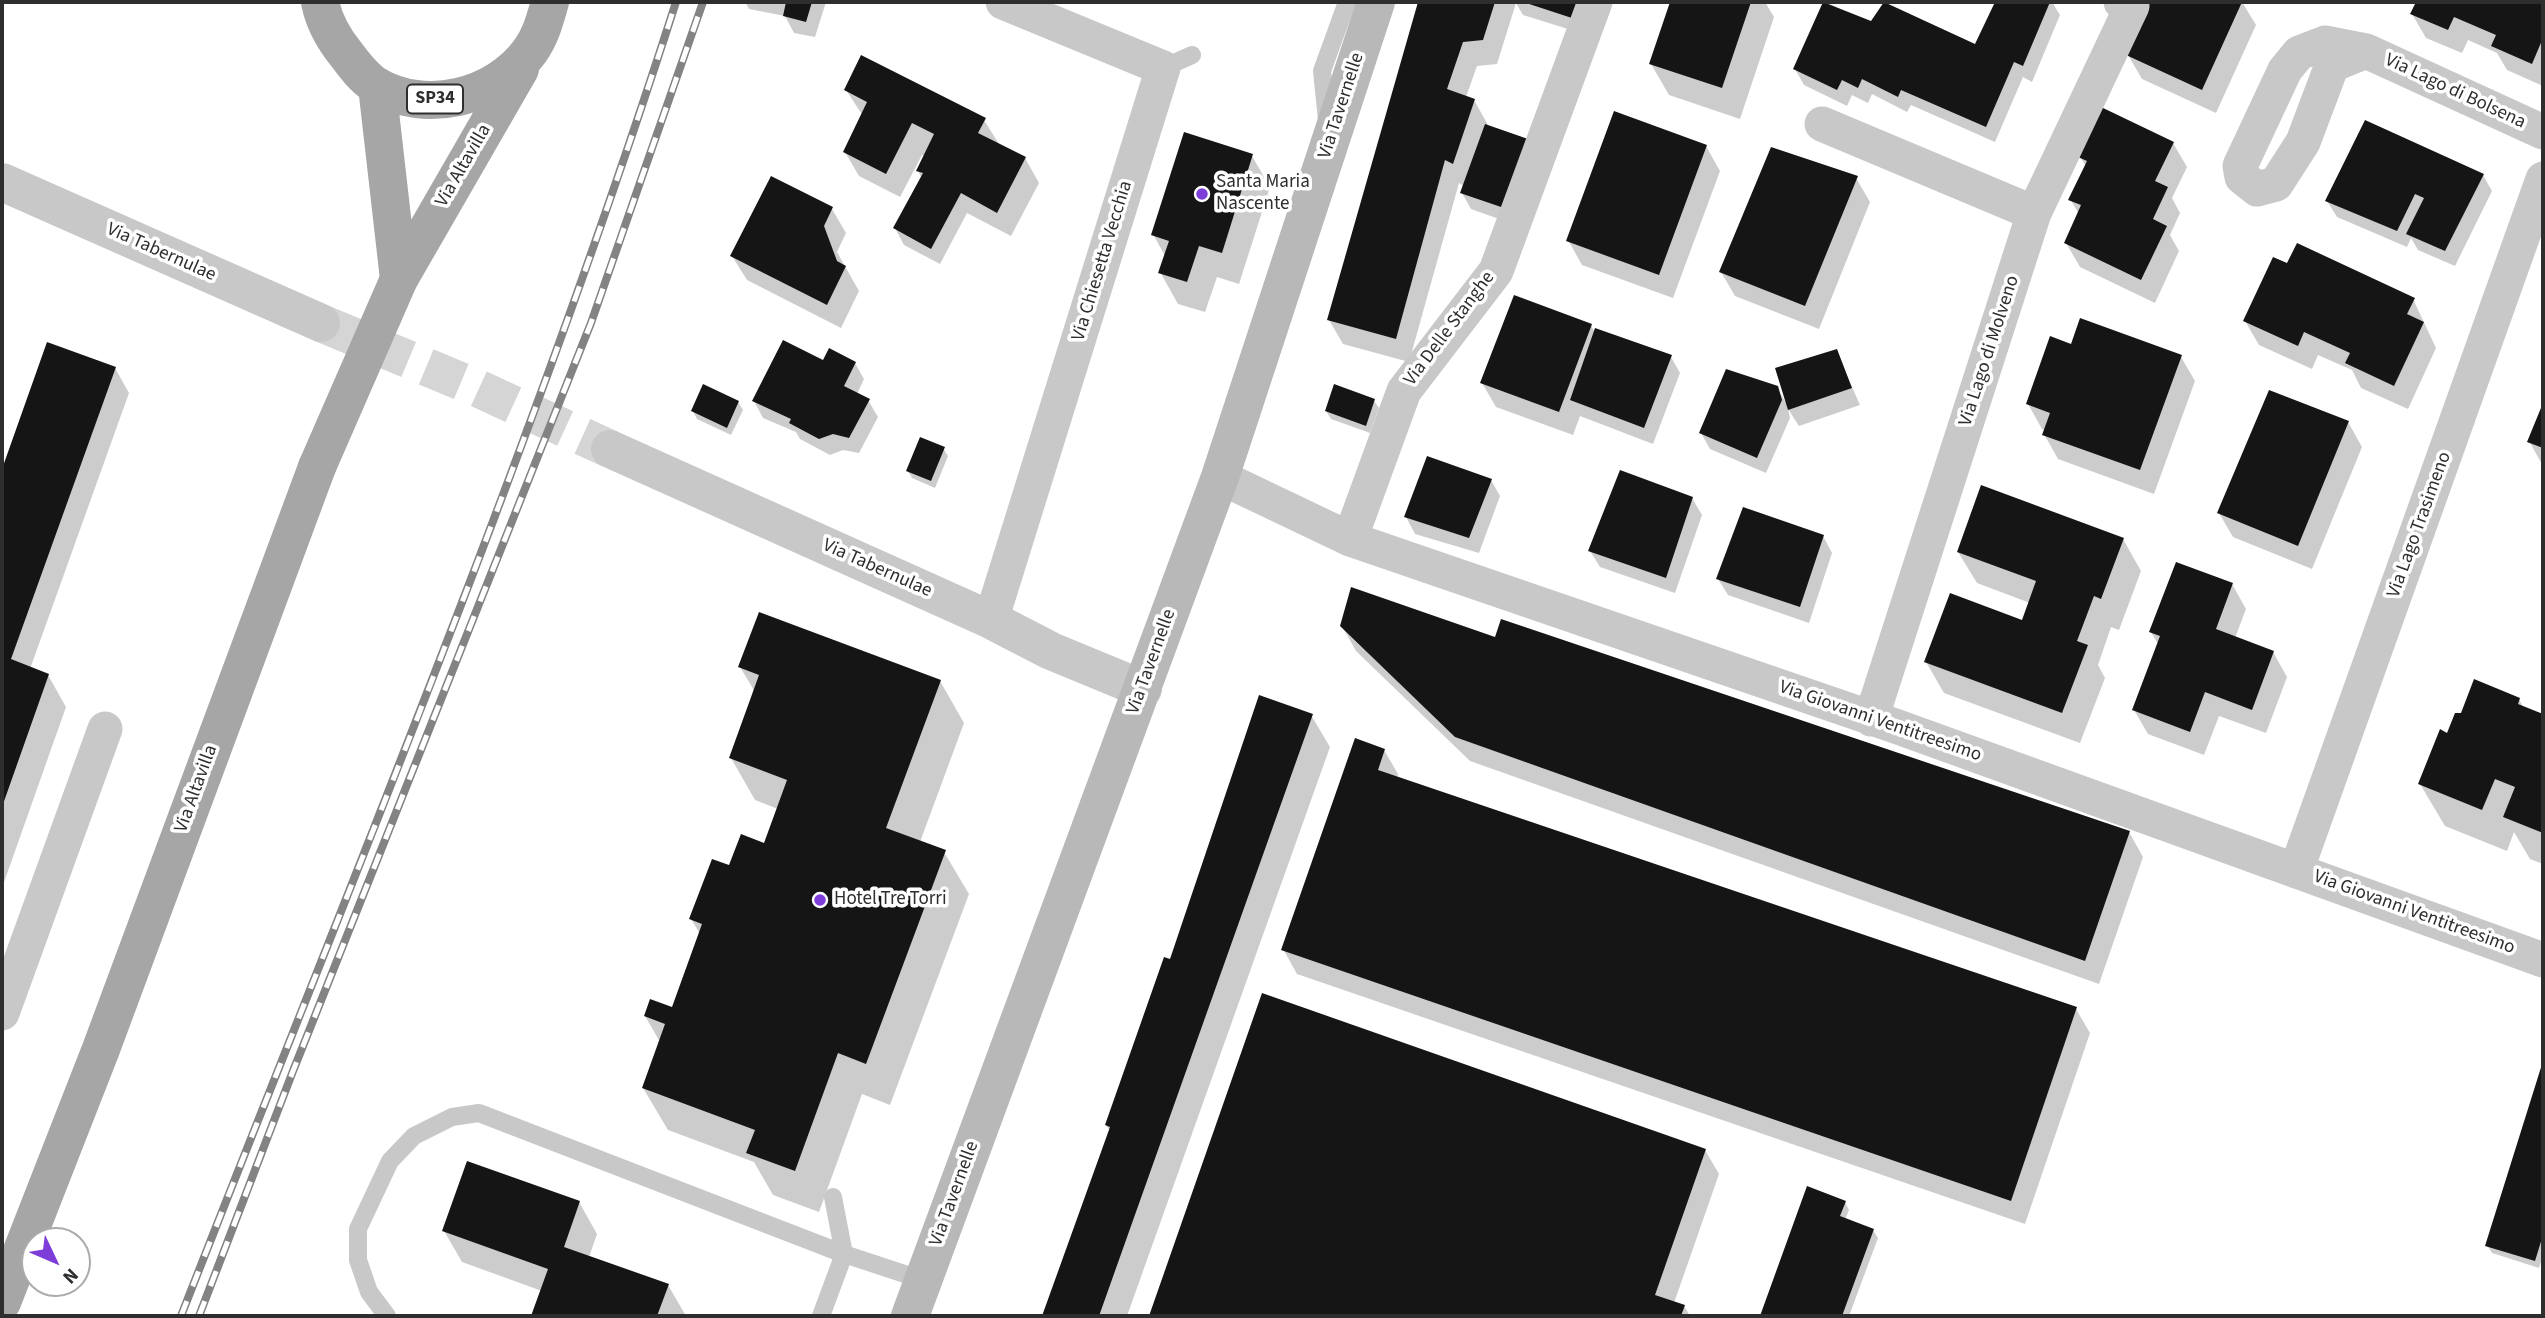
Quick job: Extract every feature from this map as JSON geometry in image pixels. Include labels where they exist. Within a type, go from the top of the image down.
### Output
[{"type":"main road","name":"SP34","points":[[320,2],[322,15],[334,39],[360,73],[377,86],[425,100],[464,97],[500,80],[529,52],[543,28],[550,2]]},
{"type":"main road","name":"Via Tavernelle","points":[[910,1316],[1220,477],[1376,2]]},
{"type":"main road","name":"Via Altavilla","points":[[2,1302],[101,1049],[317,467],[399,279],[529,52]]},
{"type":"main road","name":"SP34","points":[[377,86],[399,279]]},
{"type":"street","name":"Via Chiesetta Vecchia","points":[[991,620],[1178,62],[1003,2]]},
{"type":"street","name":"Via Delle Stanghe","points":[[1350,539],[1404,391],[1496,271],[1595,2]]},
{"type":"street","name":"Via Lago di Molveno","points":[[1871,719],[2034,213],[2133,6],[2121,2]]},
{"type":"street","name":"Via Lago di Bolsena","points":[[2366,51],[2543,132]]},
{"type":"street","points":[[1822,124],[2034,213]]},
{"type":"street","name":"Via Lago Trasimeno","points":[[2296,871],[2543,179]]},
{"type":"street","name":"Via Tabernulae","points":[[4,191],[321,323]]},
{"type":"street","name":"Via Tabernulae","points":[[610,449],[991,620],[1051,651],[1143,689]]},
{"type":"street","name":"Via Giovanni Ventitreesimo","points":[[1220,477],[1350,539],[1871,719],[2543,960]]},
{"type":"street","points":[[3,1005],[104,729]]},
{"type":"lane","points":[[1330,142],[1322,71],[1347,2]]},
{"type":"lane","points":[[387,1316],[369,1292],[358,1260],[358,1229],[390,1161],[414,1136],[467,1113],[492,1118],[844,1254],[923,1280]]},
{"type":"lane","points":[[821,1316],[844,1254],[833,1197]]},
{"type":"building","points":[[786,2],[812,2],[806,22],[783,16]]},
{"type":"building","points":[[1418,2],[1495,2],[1483,40],[1463,42],[1447,89],[1475,99],[1453,164],[1445,160],[1396,339],[1327,320]]},
{"type":"building","points":[[1523,2],[1581,2],[1575,19]]},
{"type":"building","points":[[1670,2],[1751,2],[1722,88],[1649,64]]},
{"type":"building","points":[[1823,2],[1871,21],[1884,2],[1975,44],[1995,2],[2050,2],[2023,66],[2014,62],[1986,127],[1901,90],[1898,97],[1862,79],[1858,88],[1842,80],[1837,90],[1793,69]]},
{"type":"building","points":[[2150,2],[2242,2],[2202,90],[2126,55]]},
{"type":"building","points":[[2416,2],[2543,2],[2543,38],[2532,64],[2491,46],[2496,35],[2454,17],[2448,30],[2410,14]]},
{"type":"building","points":[[861,55],[986,118],[978,133],[1026,157],[997,213],[961,193],[931,249],[893,228],[923,173],[916,171],[934,134],[912,123],[886,174],[843,152],[867,102],[844,90]]},
{"type":"building","points":[[2101,107],[2174,142],[2155,181],[2168,187],[2153,219],[2167,226],[2141,280],[2064,243],[2081,205],[2068,200],[2087,161],[2078,157]]},
{"type":"building","points":[[1614,111],[1707,145],[1659,275],[1566,241]]},
{"type":"building","points":[[2365,120],[2484,174],[2445,251],[2406,234],[2424,198],[2415,194],[2397,231],[2325,201]]},
{"type":"building","points":[[1485,124],[1528,139],[1504,208],[1460,193]]},
{"type":"building","name":"Santa Maria Nascente","points":[[1184,132],[1253,154],[1222,253],[1199,246],[1187,282],[1158,273],[1169,241],[1151,235]]},
{"type":"building","points":[[1771,147],[1858,176],[1805,306],[1719,272]]},
{"type":"building","points":[[771,176],[833,207],[824,226],[837,261],[846,266],[827,305],[730,256]]},
{"type":"building","points":[[2297,243],[2415,298],[2407,314],[2424,322],[2394,386],[2345,363],[2350,353],[2304,332],[2298,346],[2243,321],[2273,257],[2287,263]]},
{"type":"building","points":[[1514,295],[1592,324],[1559,412],[1480,383]]},
{"type":"building","points":[[2080,318],[2182,355],[2140,470],[2042,435],[2050,413],[2026,404],[2050,336],[2071,344]]},
{"type":"building","points":[[1595,328],[1672,355],[1644,428],[1570,400]]},
{"type":"building","points":[[783,340],[823,360],[829,348],[856,362],[844,386],[870,399],[849,438],[833,434],[819,439],[789,423],[791,419],[752,401]]},
{"type":"building","points":[[47,342],[116,367],[11,659],[49,674],[2,807],[2,469]]},
{"type":"building","points":[[1837,349],[1852,388],[1788,410],[1775,368]]},
{"type":"building","points":[[1726,369],[1778,386],[1782,400],[1757,458],[1699,433]]},
{"type":"building","points":[[703,384],[739,401],[727,428],[691,411]]},
{"type":"building","points":[[1334,384],[1375,399],[1366,426],[1325,411]]},
{"type":"building","points":[[2269,390],[2349,421],[2298,546],[2217,513]]},
{"type":"building","points":[[2543,403],[2543,448],[2527,442]]},
{"type":"building","points":[[920,437],[945,447],[931,481],[906,471]]},
{"type":"building","points":[[1427,456],[1492,479],[1469,538],[1404,517]]},
{"type":"building","points":[[1620,470],[1693,497],[1666,578],[1588,551]]},
{"type":"building","points":[[1981,485],[2124,538],[2101,599],[2094,596],[2077,641],[2088,645],[2062,713],[1924,662],[1950,593],[2022,620],[2036,581],[1957,552]]},
{"type":"building","points":[[1743,507],[1824,535],[1800,607],[1716,579]]},
{"type":"building","points":[[2176,562],[2233,583],[2216,629],[2274,651],[2252,710],[2205,692],[2190,732],[2132,710],[2160,636],[2149,632]]},
{"type":"building","points":[[1351,587],[1495,637],[1501,619],[2130,831],[2085,961],[1455,737],[1340,626]]},
{"type":"building","points":[[759,612],[941,680],[886,828],[946,850],[866,1064],[838,1053],[795,1171],[746,1153],[755,1130],[642,1088],[665,1024],[644,1016],[650,999],[672,1007],[702,924],[689,919],[712,859],[729,865],[741,834],[764,843],[787,780],[729,758],[759,675],[738,667]]},
{"type":"building","points":[[2474,679],[2520,698],[2518,704],[2543,714],[2543,833],[2503,817],[2515,787],[2495,779],[2482,810],[2418,784],[2440,729],[2447,733],[2455,713],[2461,713]]},
{"type":"building","points":[[1259,695],[1313,714],[1099,1316],[1042,1316],[1110,1127],[1105,1125],[1164,957],[1170,959]]},
{"type":"building","points":[[1355,738],[1385,749],[1378,770],[2077,1007],[2011,1201],[1281,950]]},
{"type":"building","points":[[1262,993],[1706,1149],[1655,1295],[1685,1305],[1681,1316],[1149,1316]]},
{"type":"building","points":[[2543,1061],[2543,1235],[2535,1261],[2485,1246]]},
{"type":"building","points":[[467,1161],[580,1201],[564,1247],[669,1284],[657,1316],[531,1316],[548,1269],[442,1231]]},
{"type":"building","points":[[1807,1186],[1846,1201],[1840,1216],[1874,1229],[1842,1316],[1760,1316]]},
{"type":"tunnel","points":[[321,323],[477,388],[610,449]]},
{"type":"railway","points":[[181,1316],[375,827],[501,499],[621,169],[676,2]]},
{"type":"railway","points":[[199,1316],[293,1071],[591,323],[703,2]]},
{"type":"place","name":"Santa Maria Nascente","points":[[1202,194]]},
{"type":"place","name":"Hotel Tre Torri","points":[[820,900]]}]
